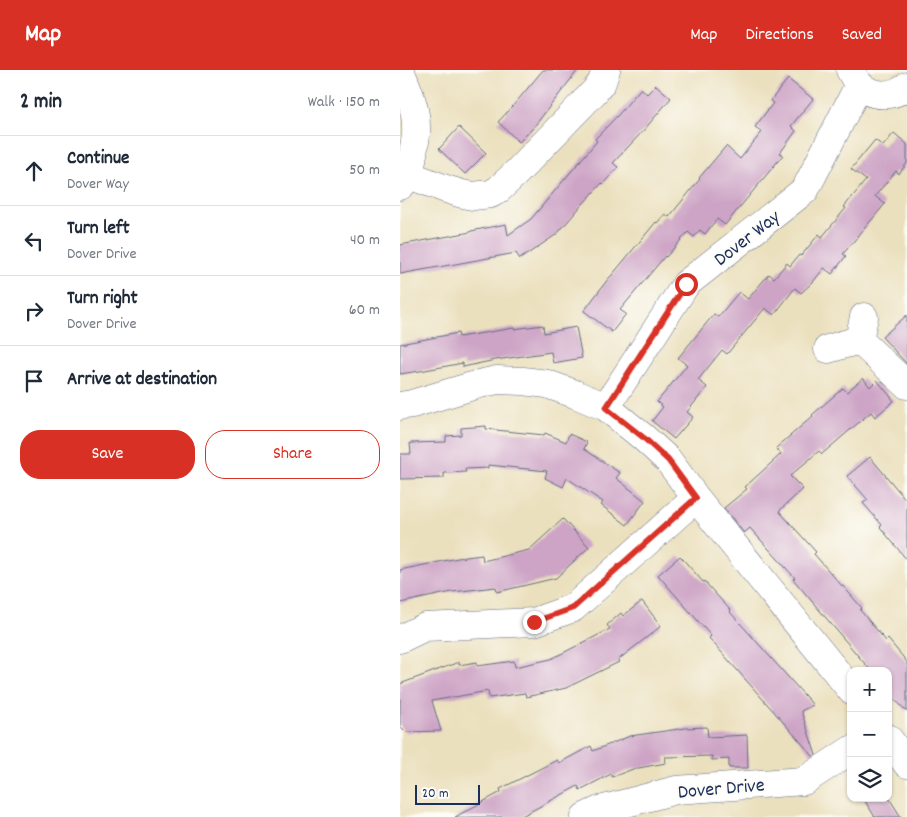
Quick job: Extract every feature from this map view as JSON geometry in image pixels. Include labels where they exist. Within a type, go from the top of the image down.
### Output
[{"type":"street","points":[[400,70],[412,104],[416,127],[412,162],[404,180],[473,196],[491,194],[516,173],[595,91],[602,82],[606,70]]},
{"type":"street","name":"Dover Way","points":[[606,408],[686,284],[805,190],[855,77],[866,90],[882,95],[906,90]]},
{"type":"street","points":[[828,349],[862,328],[907,385]]},
{"type":"street","points":[[400,406],[497,380],[547,384],[606,408],[668,460],[696,498],[847,685]]},
{"type":"street","points":[[400,639],[426,627],[534,622],[573,608],[696,498]]},
{"type":"street","points":[[892,743],[907,764]]},
{"type":"street","name":"Dover Drive","points":[[585,817],[600,810],[676,790],[804,780],[847,753]]},
{"type":"building","points":[[543,70],[578,70],[533,128],[519,142],[498,122]]},
{"type":"building","points":[[788,79],[813,99],[791,126],[796,131],[780,153],[783,155],[725,225],[717,219],[705,234],[700,230],[694,237],[688,232],[665,256],[620,310],[626,314],[612,332],[584,311],[656,222],[665,214],[669,217],[726,146],[740,159],[762,132],[755,127],[773,103],[770,101]]},
{"type":"building","points":[[656,85],[671,98],[613,163],[618,167],[557,234],[520,259],[516,253],[400,274],[400,245],[506,224],[508,235],[531,219],[597,141],[595,139],[641,88],[647,94]]},
{"type":"building","points":[[459,127],[486,153],[465,174],[439,149]]},
{"type":"building","points":[[894,133],[907,144],[907,163],[899,174],[896,171],[875,196],[885,204],[843,254],[846,256],[832,274],[824,268],[801,293],[795,288],[774,315],[765,308],[727,354],[722,350],[698,380],[707,387],[687,412],[693,417],[674,439],[652,421],[663,407],[657,402],[687,365],[678,358],[714,314],[718,317],[739,292],[748,299],[769,274],[774,278],[787,263],[790,266],[799,255],[801,256],[819,234],[822,237],[866,180],[851,169],[875,140],[883,146]]},
{"type":"building","points":[[907,315],[907,364],[882,337]]},
{"type":"building","points":[[543,325],[544,333],[576,327],[582,358],[553,363],[551,352],[495,360],[463,367],[463,363],[400,374],[400,344],[458,333],[459,337]]},
{"type":"building","points":[[863,378],[870,387],[877,380],[894,401],[875,417],[871,412],[822,454],[819,451],[790,476],[803,489],[779,511],[816,552],[814,554],[862,608],[860,610],[886,641],[888,639],[907,662],[907,712],[892,696],[892,667],[868,667],[793,579],[795,578],[750,528],[744,533],[724,508],[747,489],[745,487],[781,454],[776,448],[843,388],[847,392]]},
{"type":"building","points":[[486,426],[486,429],[544,435],[545,433],[566,442],[569,434],[587,442],[584,449],[620,473],[616,478],[645,501],[627,525],[601,505],[603,502],[567,478],[563,487],[545,478],[547,471],[488,465],[488,468],[465,469],[466,472],[444,473],[444,478],[400,479],[400,454],[411,454],[410,443],[446,442],[446,436],[461,435],[461,428]]},
{"type":"building","points":[[870,457],[907,501],[907,560],[880,527],[882,525],[863,503],[868,500],[847,476]]},
{"type":"building","points":[[563,519],[589,547],[556,578],[497,592],[496,587],[452,592],[400,603],[400,570],[482,555],[483,561],[529,550]]},
{"type":"building","points":[[680,556],[813,705],[801,711],[816,755],[813,756],[709,638],[711,636],[658,575]]},
{"type":"building","points":[[642,601],[661,626],[618,660],[619,662],[566,688],[526,697],[525,693],[489,698],[488,691],[432,701],[441,731],[406,732],[400,726],[400,684],[459,662],[459,665],[477,662],[477,666],[514,661],[515,667],[551,659],[610,629],[607,625],[621,613],[623,616]]},
{"type":"building","points":[[707,727],[708,737],[747,735],[748,768],[729,768],[729,759],[712,760],[712,756],[665,757],[666,763],[633,769],[612,777],[611,774],[580,790],[578,786],[520,817],[455,817],[501,792],[500,789],[557,760],[559,763],[591,746],[593,751],[630,736]]},
{"type":"building","points":[[866,802],[892,802],[901,817],[875,817]]},
{"type":"route","points":[[534,622],[573,608],[696,498],[668,460],[606,408],[686,284]]}]
